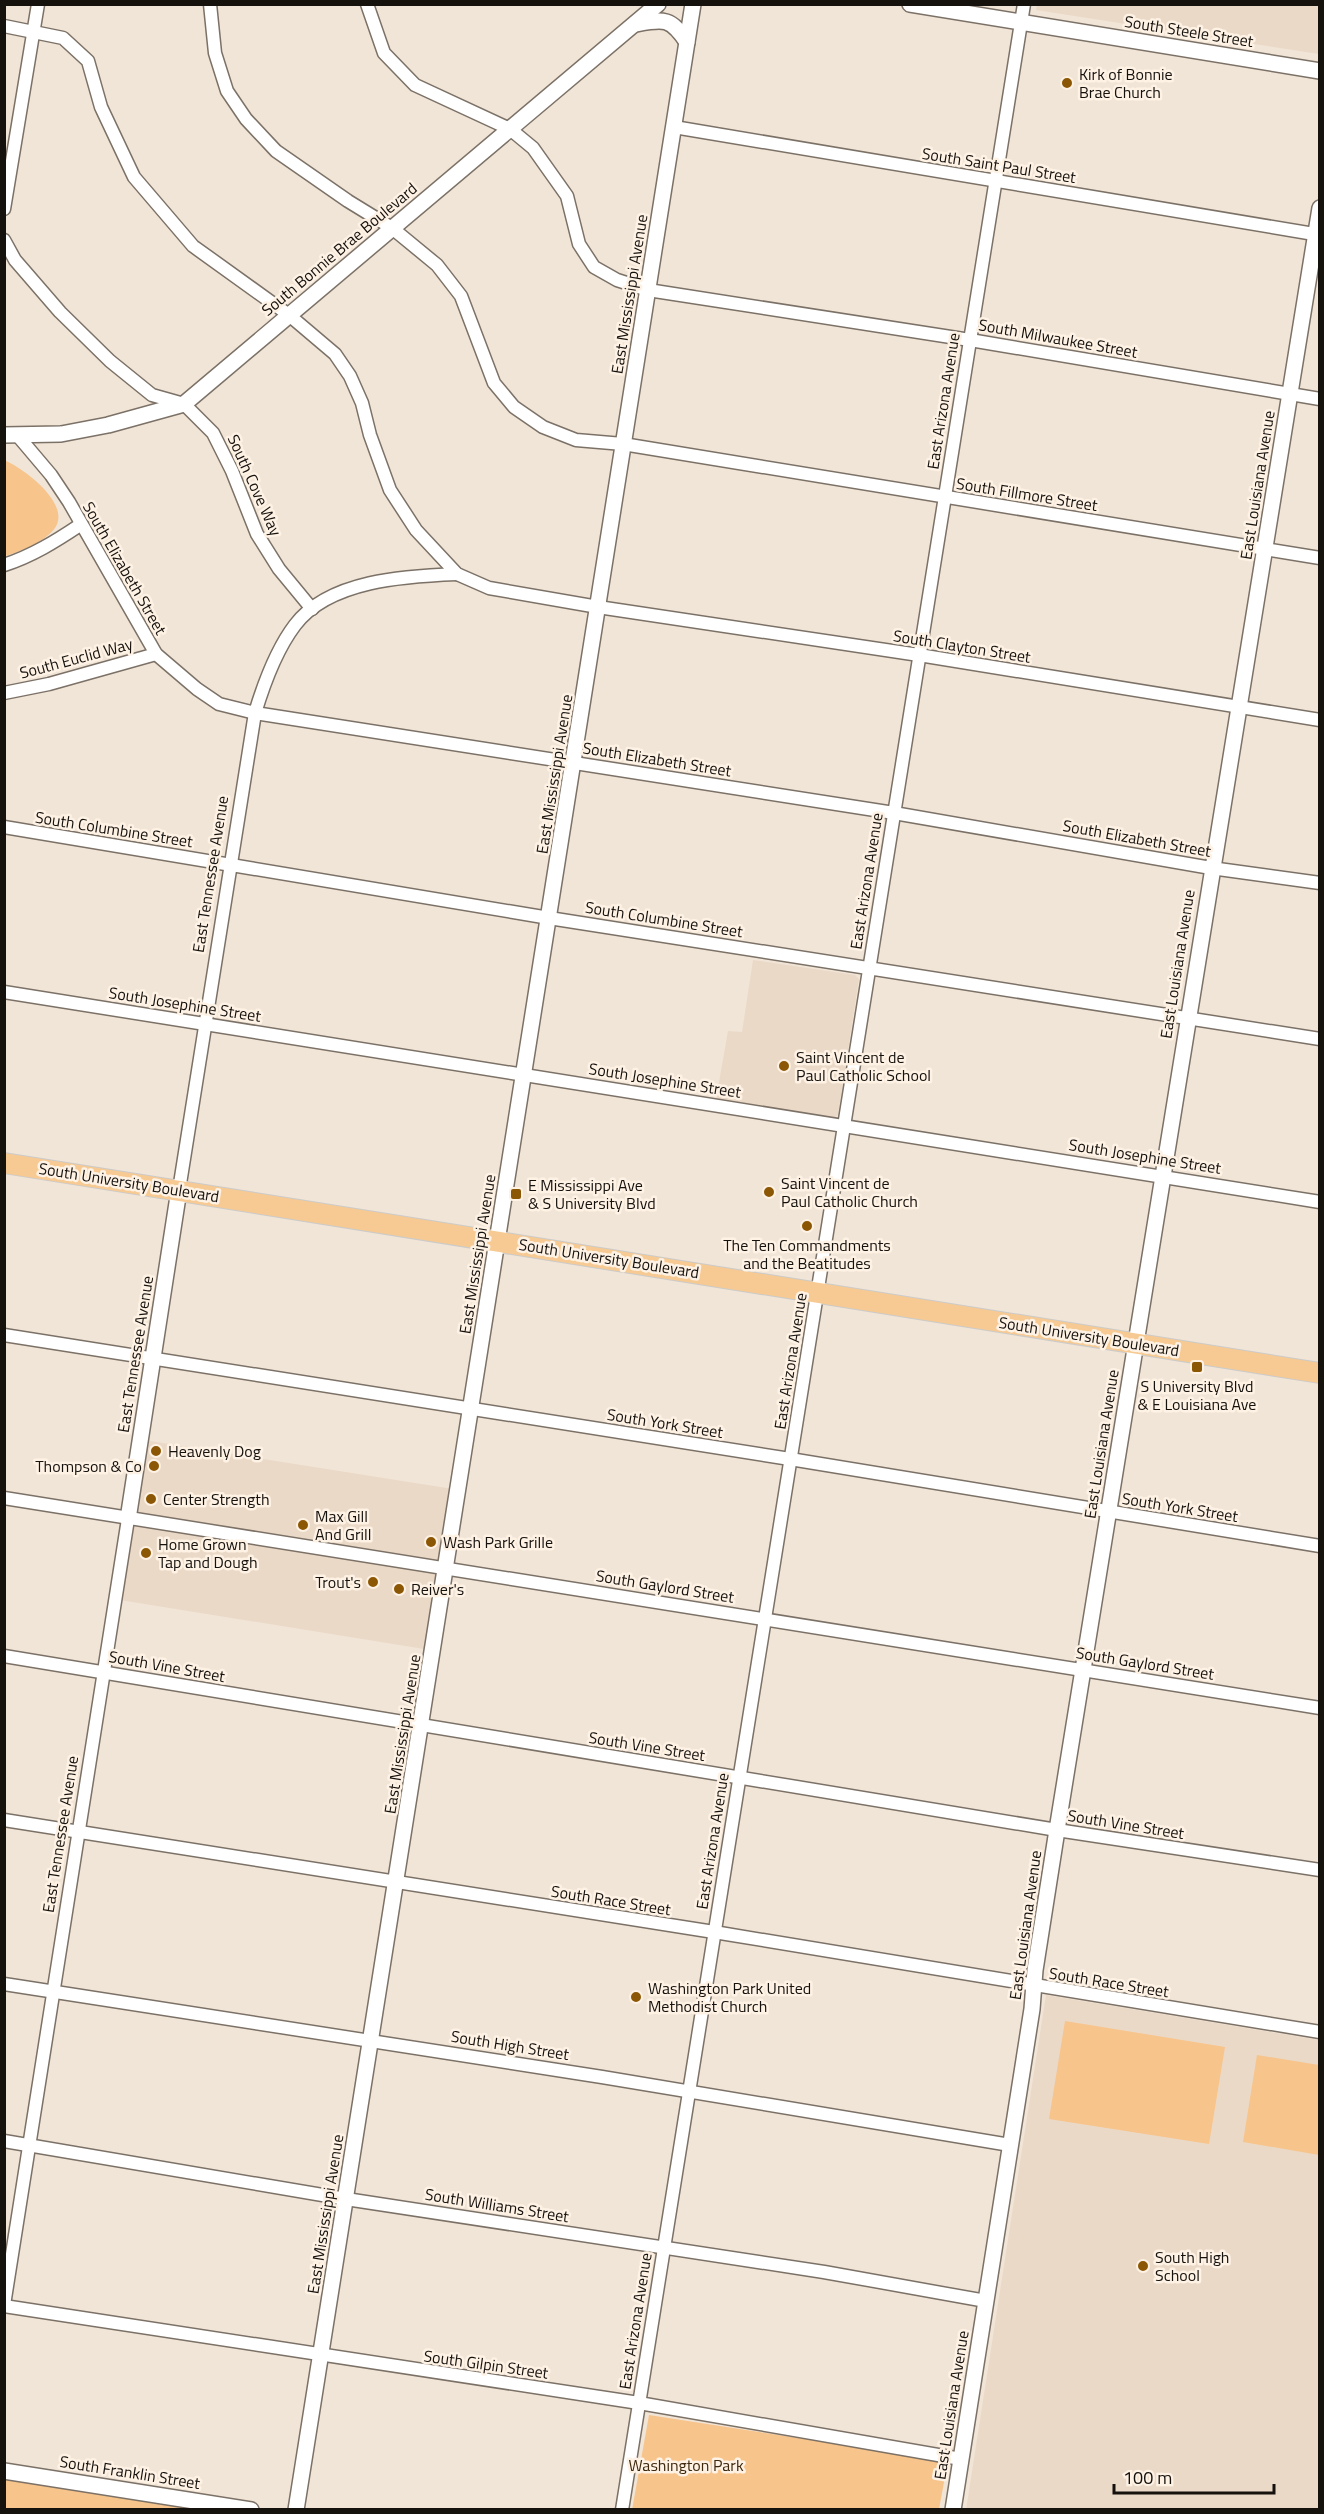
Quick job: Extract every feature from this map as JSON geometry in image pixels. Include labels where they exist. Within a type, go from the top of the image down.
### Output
[{"type":"main road","name":"South University Boulevard","points":[[4,1163],[498,1240],[1320,1373]]},
{"type":"street","points":[[4,209],[38,4]]},
{"type":"street","name":"South Fillmore Street","points":[[210,4],[215,53],[227,91],[246,119],[276,152],[392,228],[437,264],[461,296],[494,383],[514,408],[543,427],[576,440],[623,444],[1320,558]]},
{"type":"street","name":"South Milwaukee Street","points":[[367,4],[384,53],[415,85],[510,129],[533,148],[567,196],[579,244],[594,267],[617,280],[648,290],[970,340],[1320,399]]},
{"type":"street","name":"South Bonnie Brae Boulevard","points":[[11,436],[61,434],[108,425],[184,404],[658,4]]},
{"type":"street","name":"East Mississippi Avenue","points":[[296,2510],[447,1569],[693,4]]},
{"type":"street","name":"South Steele Street","points":[[910,4],[1320,71]]},
{"type":"street","name":"East Arizona Avenue","points":[[622,2510],[1024,4]]},
{"type":"street","points":[[643,15],[662,19],[676,27],[687,42]]},
{"type":"street","points":[[4,26],[34,30],[63,38],[88,62],[101,107],[134,177],[193,246],[289,315],[335,354],[350,376],[362,403],[370,435],[390,490],[416,530],[457,574]]},
{"type":"street","name":"South Saint Paul Street","points":[[674,127],[1317,234]]},
{"type":"street","name":"East Louisiana Avenue","points":[[953,2510],[1057,1830],[1211,868],[1266,549],[1320,208]]},
{"type":"street","name":"South Cove Way","points":[[4,240],[15,260],[60,312],[110,361],[152,395],[184,404],[213,433],[232,471],[257,534],[279,569],[312,609]]},
{"type":"street","name":"South Elizabeth Street","points":[[11,436],[51,476],[107,566],[156,654],[196,689],[219,704],[255,712],[894,813],[1211,868],[1320,883]]},
{"type":"street","points":[[4,565],[20,560],[54,543],[80,525]]},
{"type":"street","name":"South Clayton Street","points":[[457,574],[489,588],[598,607],[919,655],[1320,720]]},
{"type":"street","name":"East Tennessee Avenue","points":[[4,2306],[255,712],[278,652],[296,623],[312,609],[339,593],[356,587],[394,578],[457,574]]},
{"type":"street","name":"South Euclid Way","points":[[4,693],[49,684],[156,654]]},
{"type":"street","name":"South Columbine Street","points":[[4,827],[549,918],[1320,1038]]},
{"type":"street","name":"South Josephine Street","points":[[4,992],[1320,1202]]},
{"type":"street","name":"South York Street","points":[[4,1335],[790,1459],[1320,1546]]},
{"type":"street","name":"South Gaylord Street","points":[[4,1498],[1320,1708]]},
{"type":"street","name":"South Vine Street","points":[[4,1656],[1057,1830],[1320,1870]]},
{"type":"street","name":"South Race Street","points":[[4,1820],[714,1932],[1034,1987],[1320,2032]]},
{"type":"street","name":"South High Street","points":[[4,1984],[371,2040],[1010,2145]]},
{"type":"street","name":"South Williams Street","points":[[4,2140],[346,2199],[824,2272],[986,2301]]},
{"type":"street","name":"South Gilpin Street","points":[[4,2306],[639,2403],[961,2458]]},
{"type":"street","name":"South Franklin Street","points":[[4,2470],[251,2510]]},
{"type":"shaded area","points":[[1037,4],[1319,5],[1319,54],[1036,10]]},
{"type":"shaded area","name":"Saint Vincent de Paul Catholic School","points":[[753,960],[855,975],[859,979],[838,1115],[835,1117],[716,1099],[728,1031],[742,1032]]},
{"type":"shaded area","points":[[144,1440],[453,1489],[424,1649],[120,1600]]},
{"type":"shaded area","points":[[1046,1995],[1319,2040],[1319,2509],[966,2510]]},
{"type":"green space","points":[[4,460],[40,485],[58,512],[58,521],[51,533],[28,548],[5,556]]},
{"type":"green space","points":[[1065,2021],[1225,2047],[1209,2144],[1049,2119]]},
{"type":"green space","points":[[1257,2055],[1319,2065],[1319,2155],[1243,2142]]},
{"type":"green space","name":"Washington Park","points":[[649,2415],[948,2461],[939,2509],[632,2510]]},
{"type":"green space","points":[[5,2477],[213,2509],[5,2509]]},
{"type":"place","name":"Kirk of Bonnie Brae Church","points":[[1067,83]]},
{"type":"place","name":"Saint Vincent de Paul Catholic School","points":[[784,1066]]},
{"type":"place","name":"Saint Vincent de Paul Catholic Church","points":[[769,1192]]},
{"type":"place","name":"E Mississippi Ave & S University Blvd","points":[[516,1194]]},
{"type":"place","name":"The Ten Commandments and the Beatitudes","points":[[807,1226]]},
{"type":"place","name":"S University Blvd & E Louisiana Ave","points":[[1197,1367]]},
{"type":"place","name":"Heavenly Dog","points":[[156,1451]]},
{"type":"place","name":"Thompson & Co","points":[[154,1466]]},
{"type":"place","name":"Center Strength","points":[[151,1499]]},
{"type":"place","name":"Max Gill And Grill","points":[[303,1525]]},
{"type":"place","name":"Wash Park Grille","points":[[431,1542]]},
{"type":"place","name":"Home Grown Tap and Dough","points":[[146,1553]]},
{"type":"place","name":"Trout's","points":[[373,1582]]},
{"type":"place","name":"Reiver's","points":[[399,1589]]},
{"type":"place","name":"Washington Park United Methodist Church","points":[[636,1997]]},
{"type":"place","name":"South High School","points":[[1143,2266]]}]
